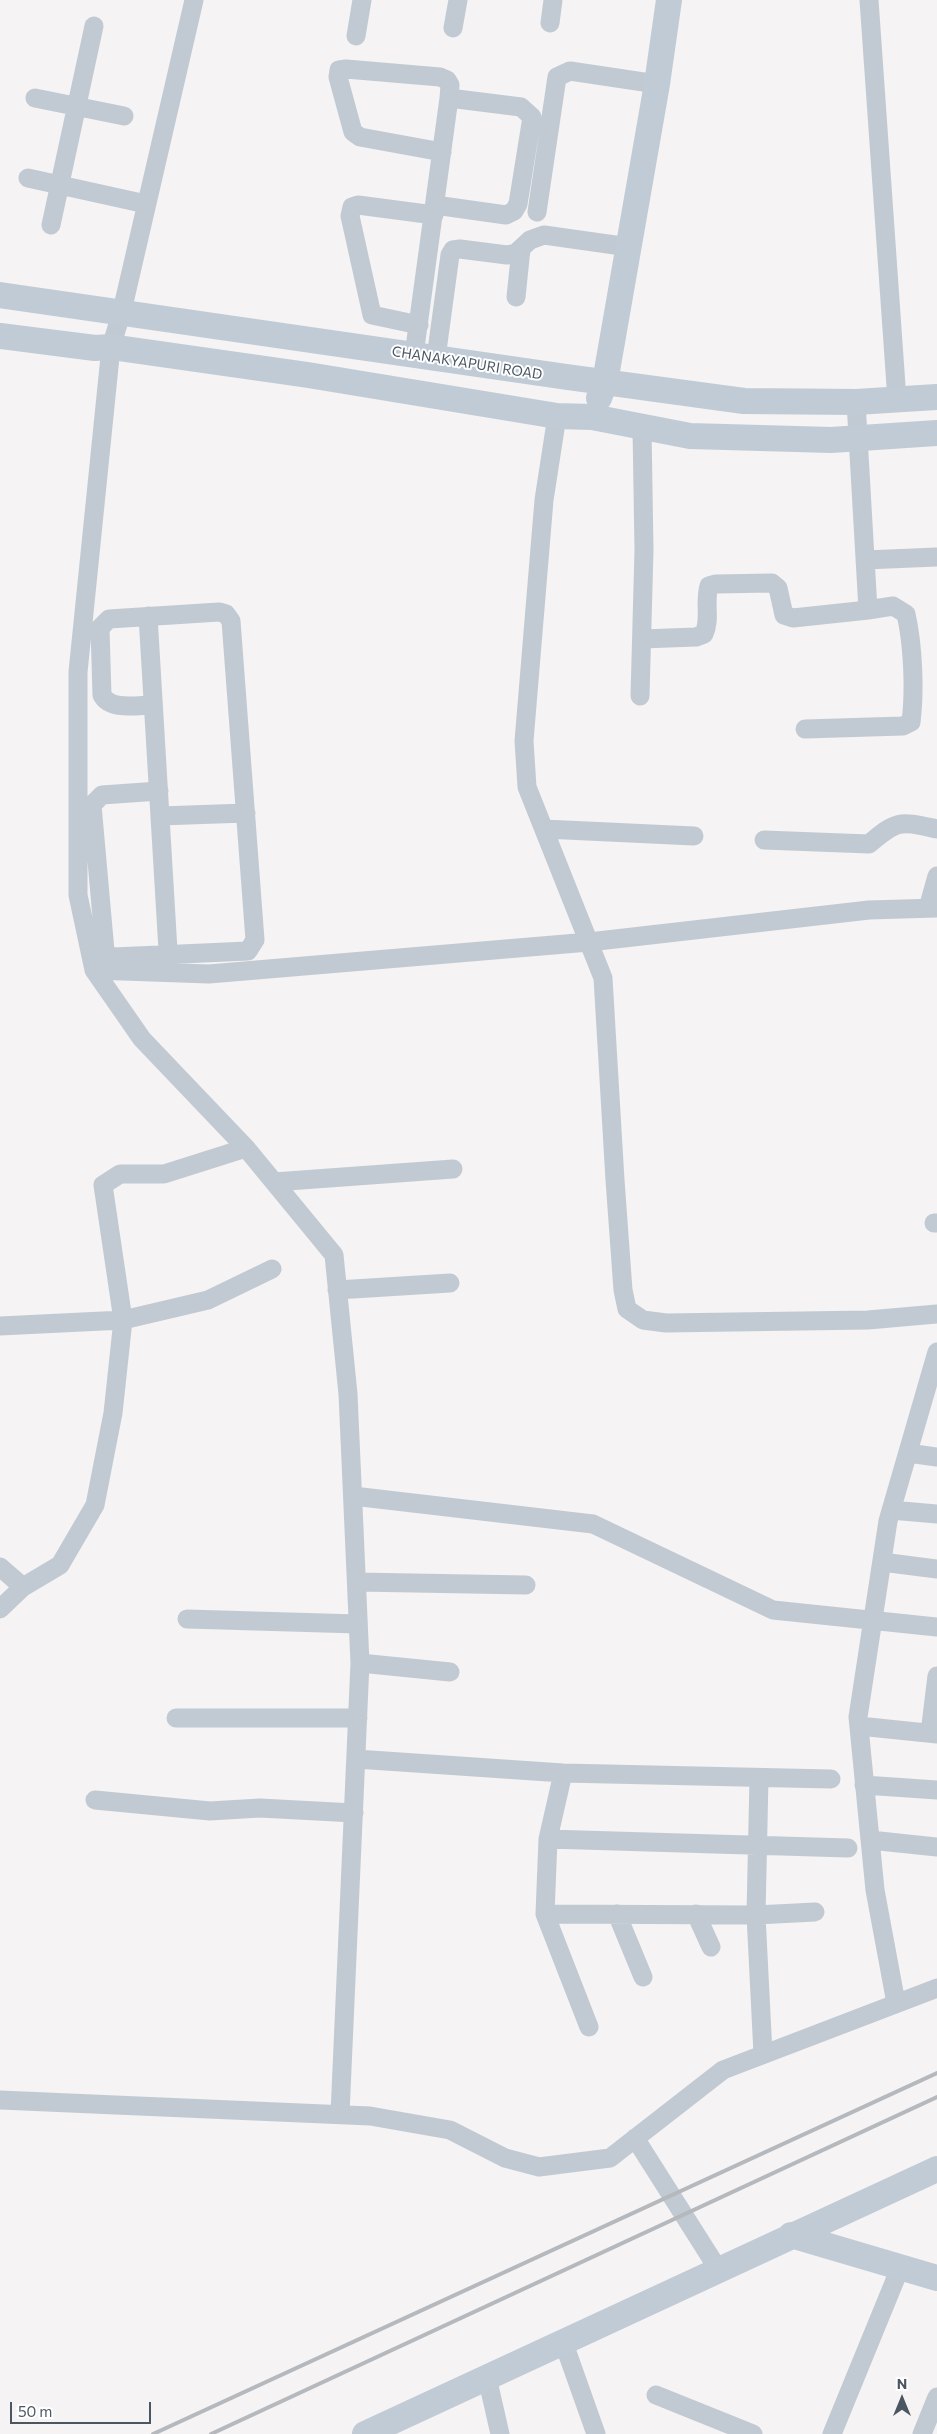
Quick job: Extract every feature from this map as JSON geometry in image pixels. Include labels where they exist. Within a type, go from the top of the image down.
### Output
[{"type":"street","points":[[194,0],[122,311],[110,347],[78,672],[78,895],[94,970],[142,1038],[246,1148],[334,1255],[348,1394],[360,1663],[340,2114]]},
{"type":"street","points":[[356,36],[362,0]]},
{"type":"street","points":[[453,28],[458,0]]},
{"type":"street","points":[[550,23],[553,0]]},
{"type":"street","points":[[592,417],[605,382],[657,84],[669,0]]},
{"type":"street","points":[[869,0],[897,400]]},
{"type":"street","points":[[51,225],[94,26]]},
{"type":"street","points":[[425,356],[418,324],[442,152],[450,85],[447,80],[440,78],[346,69],[339,70],[338,77],[353,132],[360,137],[442,152]]},
{"type":"street","points":[[537,212],[557,77],[570,71],[657,84]]},
{"type":"street","points":[[36,98],[124,116]]},
{"type":"street","points":[[418,324],[372,314],[350,216],[352,207],[358,205],[506,215],[514,211],[518,204],[532,117],[521,107],[449,98]]},
{"type":"street","points":[[28,178],[146,204]]},
{"type":"street","points":[[425,356],[450,255],[453,250],[460,249],[507,255],[516,253],[530,240],[544,235],[629,247]]},
{"type":"street","points":[[516,297],[521,249]]},
{"type":"street","name":"CHANAKYAPURI ROAD","points":[[0,295],[744,401],[856,402],[937,396]]},
{"type":"street","points":[[0,336],[95,348],[110,347],[308,375],[557,416],[592,417],[690,436],[830,440],[937,433]]},
{"type":"street","points":[[856,402],[868,610]]},
{"type":"street","points":[[557,416],[544,500],[524,741],[527,787],[603,978],[615,1189],[623,1290],[628,1309],[643,1320],[666,1323],[868,1320],[937,1314]]},
{"type":"street","points":[[640,696],[644,550],[642,428]]},
{"type":"street","points":[[865,560],[937,557]]},
{"type":"street","points":[[642,639],[696,637],[704,634],[707,627],[706,594],[709,586],[716,584],[772,583],[778,588],[784,616],[793,618],[893,606],[906,614],[910,630],[911,722],[903,726],[805,729]]},
{"type":"street","points":[[94,970],[169,963],[248,951],[253,946],[255,940],[231,621],[226,614],[219,612],[109,619],[100,628],[102,695],[104,701],[112,705],[153,705]]},
{"type":"street","points":[[148,616],[169,963]]},
{"type":"street","points":[[159,792],[102,795],[92,805],[105,950],[114,957],[169,963],[209,974],[589,942],[869,910],[933,908],[937,876]]},
{"type":"street","points":[[160,816],[246,813]]},
{"type":"street","points":[[764,840],[868,844],[892,825],[906,822],[937,829]]},
{"type":"street","points":[[544,829],[694,836]]},
{"type":"street","points":[[0,1609],[23,1587],[60,1565],[95,1504],[112,1413],[123,1320],[103,1185],[120,1174],[164,1174],[246,1148]]},
{"type":"street","points":[[274,1182],[453,1169]]},
{"type":"street","points":[[0,1326],[123,1320],[208,1300],[272,1269]]},
{"type":"street","points":[[337,1290],[450,1283]]},
{"type":"street","points":[[896,2003],[876,1890],[858,1717],[891,1510],[908,1453],[930,1403],[937,1352]]},
{"type":"street","points":[[908,1453],[937,1457]]},
{"type":"street","points":[[353,1496],[593,1524],[773,1610],[937,1627]]},
{"type":"street","points":[[891,1510],[937,1514]]},
{"type":"street","points":[[882,1562],[937,1569]]},
{"type":"street","points":[[0,1567],[23,1587]]},
{"type":"street","points":[[356,1582],[526,1585]]},
{"type":"street","points":[[187,1620],[358,1624]]},
{"type":"street","points":[[360,1663],[450,1672]]},
{"type":"street","points":[[859,1726],[933,1734],[937,1676]]},
{"type":"street","points":[[176,1718],[358,1718]]},
{"type":"street","points":[[356,1759],[563,1773],[831,1778]]},
{"type":"street","points":[[563,1773],[548,1839],[545,1914],[589,2027]]},
{"type":"street","points":[[759,1778],[756,1915],[763,2054]]},
{"type":"street","points":[[864,1785],[937,1790]]},
{"type":"street","points":[[95,1800],[210,1811],[260,1808],[354,1813]]},
{"type":"street","points":[[548,1839],[848,1848]]},
{"type":"street","points":[[870,1840],[937,1847]]},
{"type":"street","points":[[545,1914],[756,1915],[816,1912]]},
{"type":"street","points":[[617,1914],[643,1977]]},
{"type":"street","points":[[696,1914],[711,1947]]},
{"type":"street","points":[[0,2100],[370,2116],[450,2130],[505,2158],[539,2167],[610,2158],[723,2070],[937,1988]]},
{"type":"street","points":[[635,2138],[718,2269]]},
{"type":"street","points":[[365,2434],[937,2169]]},
{"type":"street","points":[[791,2236],[937,2278]]},
{"type":"street","points":[[832,2434],[900,2268]]},
{"type":"street","points":[[563,2341],[596,2434]]},
{"type":"street","points":[[487,2377],[500,2434]]},
{"type":"street","points":[[656,2395],[753,2434]]},
{"type":"street","points":[[922,2434],[937,2398]]},
{"type":"railway","points":[[153,2434],[937,2073]]},
{"type":"railway","points":[[211,2434],[937,2097]]}]
